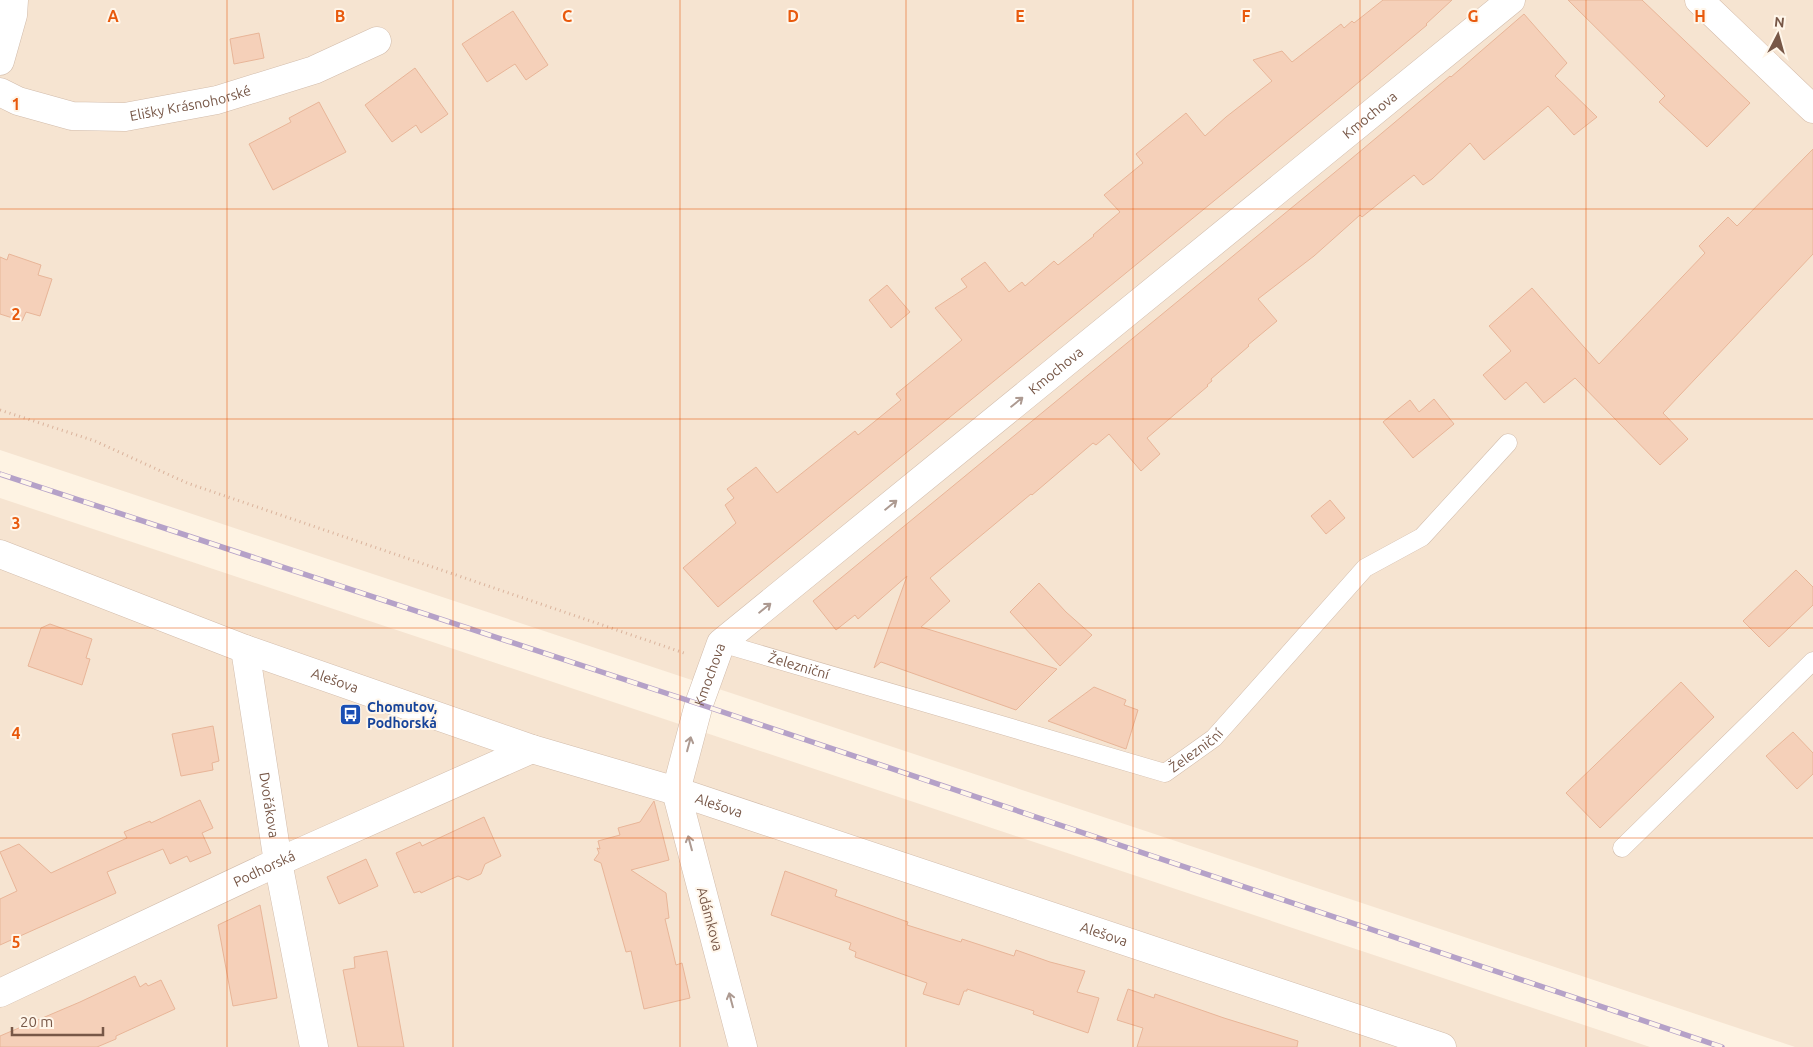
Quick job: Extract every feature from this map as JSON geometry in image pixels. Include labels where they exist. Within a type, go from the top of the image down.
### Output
[{"type":"street","points":[[0,60],[13,15],[14,0]]},
{"type":"street","name":"Kmochova","points":[[676,791],[699,704],[718,653],[1510,0]]},
{"type":"street","points":[[1699,0],[1813,109]]},
{"type":"street","name":"Elišky Krásnohorské","points":[[0,92],[18,102],[72,116],[125,117],[218,100],[314,70],[376,41]]},
{"type":"street","name":"Alešova","points":[[0,554],[245,649],[532,749],[676,791],[1442,1047]]},
{"type":"street","name":"Dvořákova","points":[[245,649],[278,862],[314,1047]]},
{"type":"street","name":"Podhorská","points":[[0,993],[278,862],[532,749]]},
{"type":"street","name":"Adámkova","points":[[676,791],[744,1047]]},
{"type":"lane","name":"Železniční","points":[[718,653],[1165,773],[1214,738],[1365,568],[1422,538],[1508,443]]},
{"type":"lane","points":[[1622,848],[1813,661]]},
{"type":"path","points":[[0,410],[95,441],[187,483],[718,653]]},
{"type":"shaded area","points":[[0,0],[1813,0],[1813,1047],[1795,1047],[0,450]]},
{"type":"shaded area","points":[[0,498],[1446,979],[1650,1047],[0,1047]]},
{"type":"building","points":[[1383,0],[1452,0],[1427,25],[1347,92],[718,607],[683,568],[736,523],[725,505],[734,498],[727,489],[756,467],[777,493],[855,431],[858,435],[901,400],[896,394],[962,340],[935,308],[967,287],[961,279],[985,262],[1009,292],[1022,282],[1025,286],[1054,261],[1058,265],[1120,212],[1104,195],[1143,163],[1136,154],[1186,113],[1205,136],[1272,81],[1253,60],[1282,51],[1292,62],[1341,24],[1344,28],[1352,21],[1354,23]]},
{"type":"building","points":[[1568,0],[1642,0],[1750,103],[1707,147],[1659,102],[1665,96]]},
{"type":"building","points":[[513,11],[548,65],[526,80],[515,64],[487,82],[462,44]]},
{"type":"building","points":[[1524,14],[1567,63],[1555,76],[1597,117],[1574,135],[1548,106],[1484,160],[1470,143],[1432,179],[1423,185],[1414,175],[1362,217],[1360,215],[1314,256],[1258,299],[1277,321],[1211,379],[1212,381],[1208,386],[1147,438],[1160,454],[1141,471],[1109,434],[1096,445],[1093,443],[930,578],[950,601],[921,627],[1057,669],[1016,710],[881,662],[874,668],[907,576],[858,619],[855,615],[836,630],[813,601],[1451,77]]},
{"type":"building","points":[[259,33],[264,58],[234,64],[230,39]]},
{"type":"building","points":[[415,68],[448,114],[421,133],[416,125],[392,142],[365,105]]},
{"type":"building","points":[[319,102],[346,152],[273,190],[249,144],[291,122],[289,118]]},
{"type":"building","points":[[1813,149],[1813,254],[1663,413],[1688,439],[1660,465],[1575,378],[1544,403],[1526,382],[1505,400],[1483,375],[1511,351],[1489,326],[1532,288],[1599,364],[1705,253],[1699,246],[1728,217],[1737,226]]},
{"type":"building","points":[[9,254],[41,265],[38,275],[52,279],[40,316],[26,312],[22,321],[0,314],[0,257],[7,260]]},
{"type":"building","points":[[887,285],[910,312],[891,328],[869,300]]},
{"type":"building","points":[[1434,399],[1454,424],[1413,458],[1383,422],[1410,400],[1419,412]]},
{"type":"building","points":[[1330,500],[1345,518],[1326,534],[1311,516]]},
{"type":"building","points":[[1796,570],[1813,587],[1813,605],[1769,647],[1743,621]]},
{"type":"building","points":[[1039,583],[1066,612],[1092,635],[1060,666],[1010,612]]},
{"type":"building","points":[[50,624],[92,639],[86,658],[90,659],[82,685],[28,666],[41,628]]},
{"type":"building","points":[[1681,682],[1714,717],[1600,828],[1566,793]]},
{"type":"building","points":[[1094,687],[1126,700],[1124,705],[1138,710],[1126,749],[1048,721]]},
{"type":"building","points":[[213,726],[219,761],[212,763],[213,770],[181,776],[172,734]]},
{"type":"building","points":[[1793,732],[1813,753],[1813,774],[1797,789],[1766,756]]},
{"type":"building","points":[[200,800],[213,828],[202,833],[211,853],[190,862],[187,856],[170,864],[163,849],[107,872],[116,893],[0,945],[0,899],[17,891],[0,852],[19,844],[51,873],[127,838],[124,832],[150,821],[151,823]]},
{"type":"building","points":[[654,801],[669,860],[631,870],[666,893],[669,918],[665,919],[676,965],[682,963],[690,998],[644,1009],[631,951],[626,952],[601,863],[594,860],[599,853],[597,848],[600,849],[598,841],[620,835],[618,828],[640,822]]},
{"type":"building","points":[[484,817],[501,856],[485,864],[481,874],[468,880],[458,876],[421,893],[420,891],[414,893],[396,853],[420,842],[422,846]]},
{"type":"building","points":[[366,859],[378,886],[339,904],[327,877]]},
{"type":"building","points":[[785,871],[837,890],[835,896],[908,922],[907,925],[961,942],[962,939],[1014,956],[1016,950],[1050,962],[1085,971],[1077,992],[1099,998],[1088,1033],[1033,1014],[1034,1011],[967,989],[967,991],[964,991],[959,1005],[923,994],[927,983],[855,957],[856,952],[849,949],[851,943],[771,915]]},
{"type":"building","points":[[260,905],[277,998],[233,1006],[218,925]]},
{"type":"building","points":[[387,951],[404,1047],[358,1047],[343,970],[355,968],[354,957]]},
{"type":"building","points":[[135,976],[140,987],[146,983],[148,986],[161,980],[175,1009],[116,1036],[116,1039],[97,1047],[0,1047],[0,1036]]},
{"type":"building","points":[[1128,989],[1154,998],[1155,994],[1298,1041],[1297,1047],[1137,1047],[1143,1028],[1117,1020]]},
{"type":"railway","points":[[0,474],[699,704],[1722,1047]]},
{"type":"place","name":"Chomutov, Podhorská","points":[[351,715]]}]
